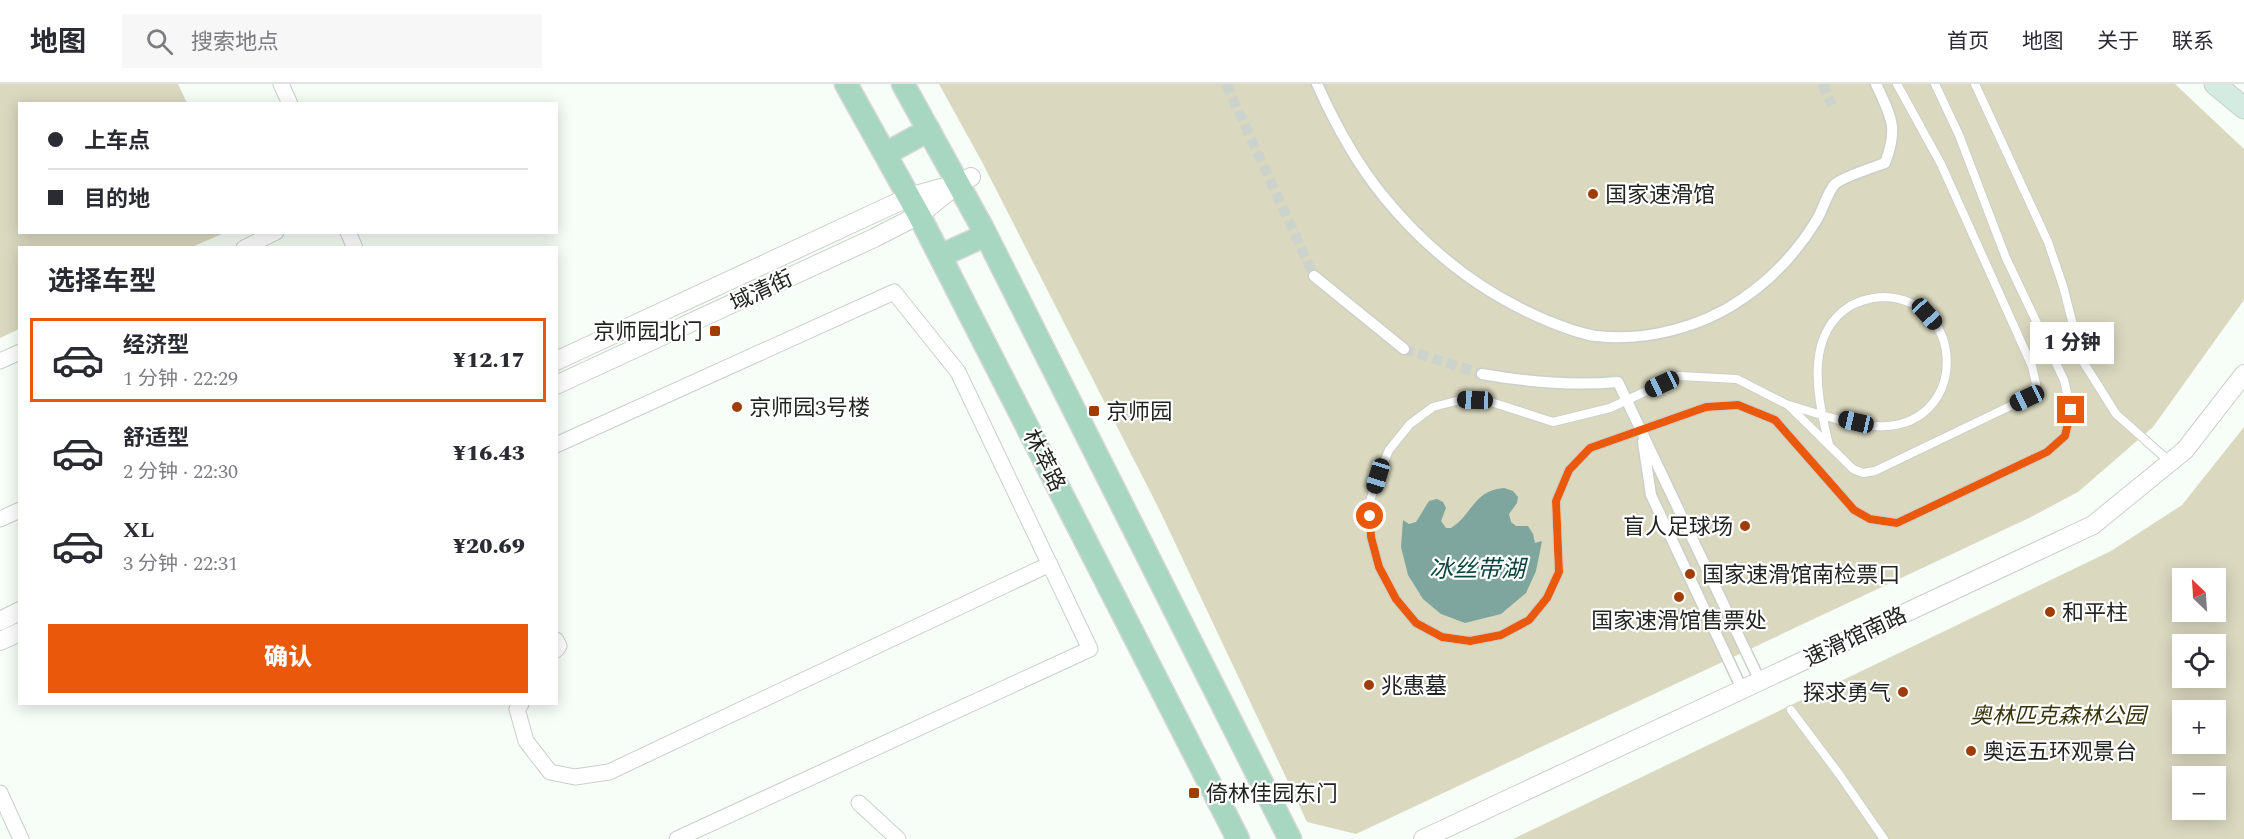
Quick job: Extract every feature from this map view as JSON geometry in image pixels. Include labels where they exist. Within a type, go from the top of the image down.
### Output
[{"type":"main road","name":"林萃路","points":[[846,84],[940,256],[1238,839]]},
{"type":"main road","points":[[903,84],[929,130],[965,180],[986,235],[1290,839]]},
{"type":"main road","points":[[2215,84],[2244,108]]},
{"type":"main road","points":[[885,154],[929,130]]},
{"type":"main road","points":[[940,256],[986,235]]},
{"type":"street","points":[[281,84],[289,102]]},
{"type":"street","points":[[1317,84],[1343,138],[1382,195],[1405,222],[1445,260],[1479,285],[1533,315],[1594,336],[1615,337],[1656,333],[1698,322],[1740,301],[1776,272],[1806,237],[1835,184],[1884,163],[1893,142],[1890,116],[1876,84]]},
{"type":"street","name":"域清街","points":[[558,360],[914,206],[965,180]]},
{"type":"street","name":"域清街","points":[[558,384],[874,238],[914,206]]},
{"type":"street","points":[[248,246],[272,234]]},
{"type":"street","points":[[1314,276],[1404,349]]},
{"type":"street","points":[[558,444],[894,292],[958,372],[1090,649],[677,839]]},
{"type":"street","points":[[0,361],[18,353]]},
{"type":"street","points":[[1482,374],[1557,384],[1618,382],[1760,681]]},
{"type":"street","name":"速滑馆南路","points":[[1423,839],[2093,525],[2185,450],[2244,374]]},
{"type":"street","points":[[1641,430],[1652,495],[1743,689]]},
{"type":"street","points":[[0,519],[18,511]]},
{"type":"street","points":[[520,705],[517,709],[526,741],[550,772],[575,777],[609,772],[1050,564]]},
{"type":"street","points":[[0,621],[18,612]]},
{"type":"street","points":[[0,641],[18,633]]},
{"type":"street","points":[[0,793],[21,839]]},
{"type":"street","points":[[859,803],[898,839]]},
{"type":"lane","points":[[1788,405],[1853,469],[1863,473],[1875,471],[2027,398],[2036,384],[2032,366],[1941,164],[1897,84]]},
{"type":"lane","points":[[1829,444],[1821,414],[1818,352],[1827,328],[1844,310],[1867,299],[1893,298],[1917,306],[1935,324],[1946,346],[1947,372],[1939,396],[1921,414],[1910,421],[1886,427],[1873,426],[1821,414],[1788,405],[1737,379],[1679,376],[1610,408],[1553,422],[1488,401],[1460,400],[1433,407],[1410,424],[1389,450],[1369,504],[1371,537],[1379,567],[1396,599],[1416,623],[1442,637],[1470,641],[1501,635],[1529,620],[1547,598],[1559,572],[1556,501],[1569,470],[1590,448],[1706,407],[1738,405],[1775,420],[1854,510],[1870,519],[1897,523],[2047,452],[2065,436],[2071,410],[2064,380],[2006,258],[1959,135],[1935,84]]},
{"type":"lane","points":[[1975,84],[2048,242],[2063,286],[2082,360],[2116,414],[2170,462]]},
{"type":"lane","points":[[1791,710],[1884,839]]},
{"type":"green space","points":[[0,84],[178,84],[187,102],[18,102],[18,234],[222,234],[194,246],[18,246],[18,329],[0,338]]},
{"type":"green space","name":"国家速滑馆","points":[[939,84],[2175,84],[2244,149],[2244,300],[2153,427],[2078,492],[2029,518],[1356,834],[1307,822],[1159,509],[982,162]]},
{"type":"green space","name":"奥林匹克森林公园","points":[[2244,427],[2244,839],[1513,839],[2111,551],[2182,505]]},
{"type":"water","name":"冰丝带湖","points":[[1504,488],[1513,491],[1518,497],[1517,503],[1509,514],[1511,522],[1516,526],[1528,526],[1535,543],[1542,541],[1536,571],[1526,593],[1501,614],[1465,623],[1441,614],[1423,599],[1408,575],[1401,547],[1403,520],[1409,524],[1416,522],[1429,501],[1437,499],[1443,502],[1446,508],[1441,521],[1446,528],[1451,528],[1479,498],[1494,490]]},
{"type":"tunnel","points":[[1226,84],[1314,276]]},
{"type":"tunnel","points":[[1822,84],[1832,105]]},
{"type":"tunnel","points":[[1404,349],[1482,374]]},
{"type":"place","name":"国家速滑馆","points":[[1593,194]]},
{"type":"place","name":"京师园北门","points":[[715,331]]},
{"type":"place","name":"京师园3号楼","points":[[737,407]]},
{"type":"place","name":"京师园","points":[[1094,411]]},
{"type":"place","name":"盲人足球场","points":[[1745,526]]},
{"type":"place","name":"国家速滑馆南检票口","points":[[1690,574]]},
{"type":"place","name":"国家速滑馆售票处","points":[[1679,597]]},
{"type":"place","name":"和平柱","points":[[2050,612]]},
{"type":"place","name":"兆惠墓","points":[[1369,685]]},
{"type":"place","name":"探求勇气","points":[[1903,692]]},
{"type":"place","name":"奥运五环观景台","points":[[1971,751]]},
{"type":"place","name":"倚林佳园东门","points":[[1194,793]]},
{"type":"route","points":[[1370,516],[1371,537],[1379,567],[1396,599],[1416,623],[1442,637],[1470,641],[1501,635],[1529,620],[1547,598],[1559,572],[1556,501],[1569,470],[1590,448],[1706,407],[1738,405],[1775,420],[1854,510],[1870,519],[1897,523],[2047,452],[2065,436],[2071,410]]}]
